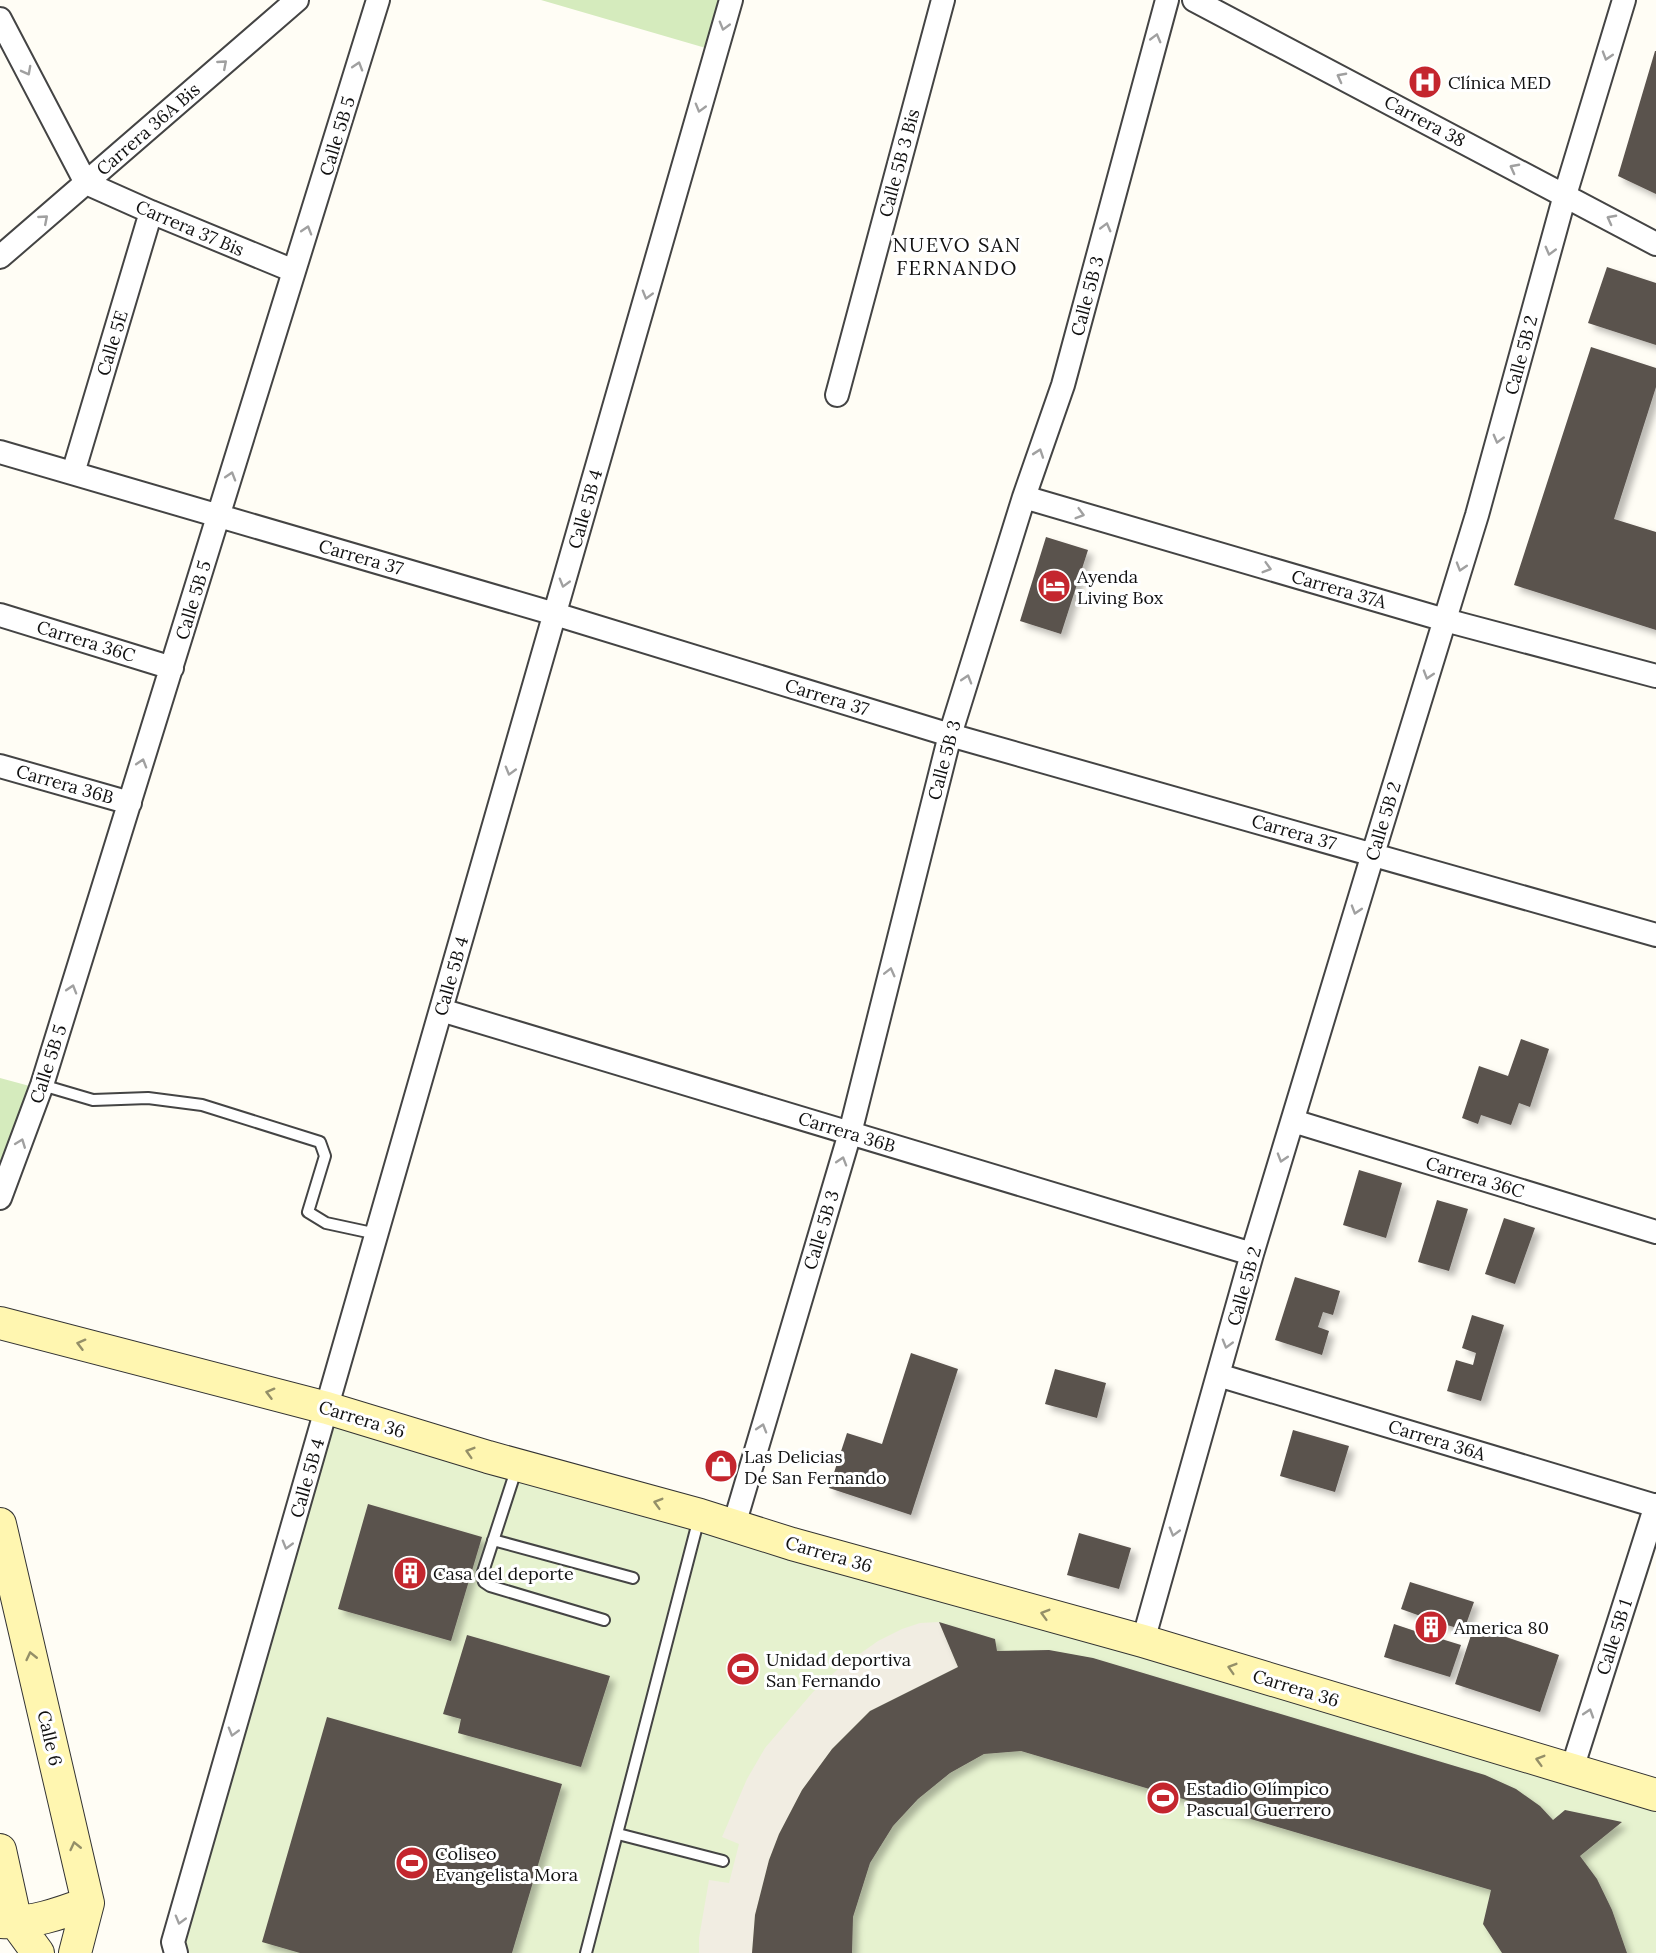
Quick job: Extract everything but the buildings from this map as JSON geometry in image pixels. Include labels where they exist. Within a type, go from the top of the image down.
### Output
[{"type":"street","name":"Carrera 36A Bis","points":[[0,257],[297,0]]},
{"type":"street","name":"Calle 5B 5","points":[[0,1198],[42,1085],[378,0]]},
{"type":"street","name":"Calle 5B 4","points":[[176,1953],[173,1942],[731,0]]},
{"type":"street","name":"Calle 5B 3 Bis","points":[[837,395],[943,0]]},
{"type":"street","name":"Calle 5B 3","points":[[734,1525],[850,1133],[950,735],[1024,497],[1063,385],[1167,0]]},
{"type":"street","name":"Carrera 38","points":[[1194,0],[1656,244]]},
{"type":"street","name":"Calle 5B 2","points":[[1143,1641],[1252,1254],[1477,515],[1565,195],[1624,0]]},
{"type":"street","points":[[0,19],[86,183]]},
{"type":"street","name":"Carrera 37 Bis","points":[[86,183],[294,271]]},
{"type":"street","name":"Calle 5E","points":[[73,473],[151,212]]},
{"type":"street","name":"Carrera 37","points":[[0,452],[555,614],[950,735],[1656,935]]},
{"type":"street","name":"Carrera 37A","points":[[1024,497],[1445,620],[1656,676]]},
{"type":"street","name":"Carrera 36C","points":[[0,615],[172,668]]},
{"type":"street","name":"Carrera 36B","points":[[0,766],[130,803]]},
{"type":"street","name":"Carrera 36B","points":[[441,1010],[1252,1254]]},
{"type":"street","name":"Carrera 36C","points":[[1293,1121],[1656,1232]]},
{"type":"street","name":"Carrera 36","points":[[0,1323],[327,1408],[488,1457],[700,1515],[792,1544],[1143,1641],[1656,1795]]},
{"type":"street","name":"Carrera 36A","points":[[1218,1375],[1656,1505]]},
{"type":"street","name":"Calle 5B 1","points":[[1572,1769],[1656,1505]]},
{"type":"street","name":"Calle 6","points":[[0,1524],[88,1903],[75,1953]]},
{"type":"street","points":[[0,1850],[8,1922],[38,1953]]},
{"type":"street","points":[[8,1922],[54,1916],[88,1903]]},
{"type":"lane","points":[[42,1085],[93,1100],[148,1098],[202,1105],[320,1142],[325,1156],[308,1212],[326,1223],[377,1234]]},
{"type":"lane","points":[[518,1464],[482,1575],[484,1582],[490,1586],[604,1620]]},
{"type":"lane","points":[[586,1953],[700,1515]]},
{"type":"lane","points":[[493,1540],[633,1578]]},
{"type":"lane","points":[[618,1834],[723,1861]]},
{"type":"green space","points":[[541,0],[731,0],[716,51]]},
{"type":"green space","points":[[0,1078],[37,1088],[0,1184]]},
{"type":"green space","name":"Unidad deportiva San Fernando","points":[[327,1408],[1656,1795],[1656,1953],[176,1953]]},
{"type":"shaded area","points":[[939,1622],[958,1667],[870,1711],[832,1749],[802,1790],[779,1834],[769,1860],[755,1915],[752,1953],[699,1953],[699,1938],[709,1880],[729,1883],[739,1844],[722,1837],[747,1779],[765,1748],[813,1692],[837,1670],[878,1641],[902,1629],[920,1623]]},
{"type":"place","name":"Clínica MED","points":[[1425,82]]},
{"type":"place","name":"Ayenda Living Box","points":[[1054,586]]},
{"type":"place","name":"Las Delicias De San Fernando","points":[[721,1466]]},
{"type":"place","name":"Casa del deporte","points":[[410,1573]]},
{"type":"place","name":"America 80","points":[[1431,1627]]},
{"type":"place","name":"Unidad deportiva San Fernando","points":[[743,1669]]},
{"type":"place","name":"Estadio Olímpico Pascual Guerrero","points":[[1163,1798]]},
{"type":"place","name":"Coliseo Evangelista Mora","points":[[412,1863]]},
{"type":"district","name":"NUEVO SAN FERNANDO","points":[[957,256]]}]
